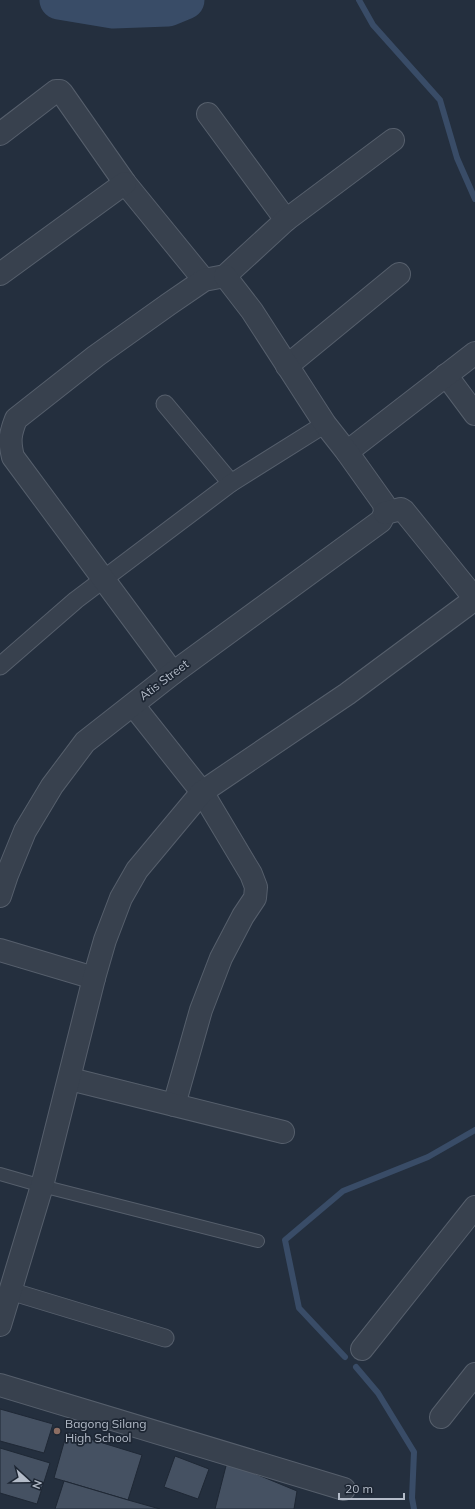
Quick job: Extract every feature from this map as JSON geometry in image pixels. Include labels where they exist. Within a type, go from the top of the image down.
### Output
[{"type":"street","points":[[0,134],[56,91],[60,91],[126,183],[204,280]]},
{"type":"street","points":[[208,114],[286,220]]},
{"type":"street","points":[[173,673],[13,457],[10,443],[12,430],[16,419],[96,356],[204,280],[225,276],[286,220],[393,140]]},
{"type":"street","points":[[0,274],[126,183]]},
{"type":"street","points":[[287,366],[399,274]]},
{"type":"street","points":[[0,1325],[42,1186],[70,1079],[94,978],[105,940],[121,898],[138,870],[202,792],[347,694],[467,605],[472,599],[472,595],[404,511],[398,510],[385,513],[384,504],[325,424],[252,310],[225,276]]},
{"type":"street","points":[[347,452],[475,353]]},
{"type":"street","points":[[446,374],[475,414]]},
{"type":"street","points":[[165,404],[231,483]]},
{"type":"street","points":[[0,666],[76,600],[231,483],[325,424]]},
{"type":"street","name":"Atis Street","points":[[0,896],[25,832],[52,786],[85,742],[173,673],[381,521],[385,513]]},
{"type":"street","points":[[133,704],[202,792],[251,874],[256,886],[255,898],[243,916],[221,958],[204,1003],[174,1105]]},
{"type":"street","points":[[0,950],[94,978]]},
{"type":"street","points":[[70,1079],[283,1132]]},
{"type":"street","points":[[362,1349],[475,1206]]},
{"type":"street","points":[[10,1291],[165,1338]]},
{"type":"street","points":[[442,1417],[475,1374]]},
{"type":"street","points":[[0,1385],[344,1489]]},
{"type":"lane","points":[[0,1174],[258,1241]]},
{"type":"building","points":[[0,1409],[53,1424],[44,1453],[0,1441]]},
{"type":"building","points":[[67,1432],[142,1455],[128,1500],[54,1478]]},
{"type":"building","points":[[0,1448],[50,1463],[37,1504],[0,1493]]},
{"type":"building","points":[[175,1456],[209,1469],[198,1499],[164,1487]]},
{"type":"building","points":[[227,1462],[297,1491],[294,1509],[215,1509]]},
{"type":"building","points":[[64,1481],[128,1500],[160,1509],[55,1509]]},
{"type":"waterway","points":[[59,0],[113,9],[168,7],[185,0]]},
{"type":"waterway","points":[[359,0],[373,25],[440,100],[457,158],[475,199]]},
{"type":"waterway","points":[[345,1357],[299,1308],[285,1240],[343,1191],[428,1157],[475,1130]]},
{"type":"waterway","points":[[356,1367],[378,1393],[414,1452],[412,1498],[414,1509]]},
{"type":"place","name":"Bagong Silang High School","points":[[57,1431]]}]
